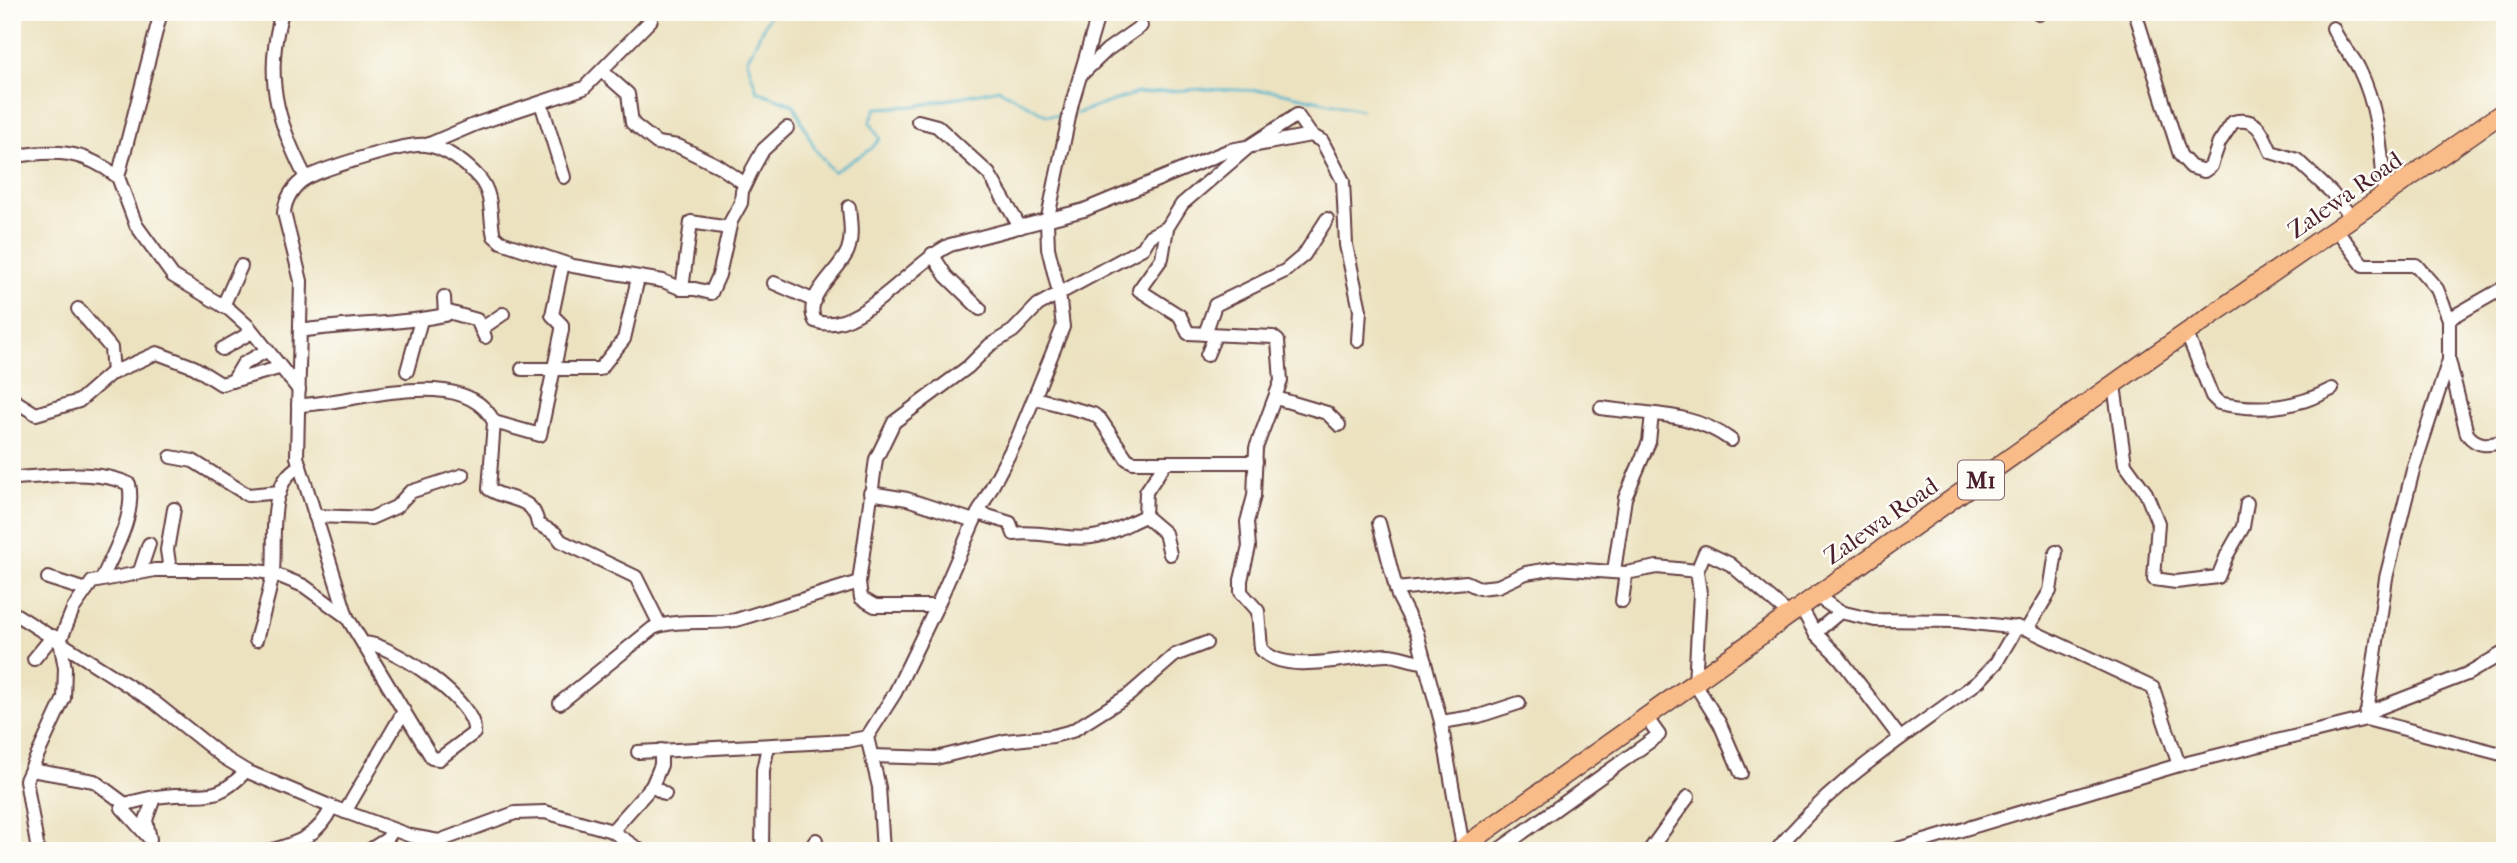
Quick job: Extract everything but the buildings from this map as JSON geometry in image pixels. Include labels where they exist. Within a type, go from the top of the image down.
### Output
[{"type":"highway","name":"Zalewa Road","points":[[1461,849],[2505,111]]},
{"type":"street","points":[[118,177],[161,12]]},
{"type":"street","points":[[282,12],[275,37],[274,86],[279,119],[306,178]]},
{"type":"street","points":[[638,752],[847,741],[867,737],[895,693],[976,517],[1035,398],[1063,327],[1059,293],[1052,273],[1047,222],[1080,76],[1099,12]]},
{"type":"street","points":[[2135,12],[2180,155],[2187,163],[2196,170],[2208,169],[2219,143],[2233,122],[2253,122],[2258,125],[2271,152],[2297,160],[2332,192],[2353,219]]},
{"type":"street","points":[[2493,12],[2505,15]]},
{"type":"street","points":[[364,643],[385,647],[450,692],[476,729],[435,760],[347,617],[296,446],[302,281],[284,213],[289,195],[306,178],[402,147],[427,145],[584,88],[651,20]]},
{"type":"street","points":[[1080,76],[1107,50],[1141,26]]},
{"type":"street","points":[[2333,28],[2338,41],[2358,66],[2371,95],[2383,166],[2384,197]]},
{"type":"street","points":[[602,71],[628,94],[632,123],[640,130],[657,143],[678,146],[719,166],[745,184]]},
{"type":"street","points":[[541,103],[564,177]]},
{"type":"street","points":[[1358,341],[1360,310],[1346,246],[1343,181],[1322,141],[1311,135],[1297,115],[1251,145],[1182,204],[1167,228],[1166,251],[1139,290],[1180,316],[1188,332],[1276,338],[1281,381],[1258,439],[1241,592],[1258,611],[1259,639],[1266,655],[1296,663],[1386,655],[1410,662],[1425,662]]},
{"type":"street","points":[[918,121],[937,126],[989,174],[1020,226]]},
{"type":"street","points":[[427,145],[454,157],[481,180],[491,205],[495,236],[501,242],[563,263],[663,281],[682,289],[711,293],[719,275],[729,229],[741,203],[745,184],[763,150],[787,128]]},
{"type":"street","points":[[849,206],[851,229],[847,254],[815,301],[811,314],[814,321],[822,324],[848,321],[863,313],[932,254],[969,239],[1047,222],[1084,210],[1230,150],[1311,135]]},
{"type":"street","points":[[12,156],[65,153],[98,161],[118,177],[136,225],[152,251],[173,276],[223,306],[252,332],[278,368],[299,390]]},
{"type":"street","points":[[1207,355],[1215,305],[1285,271],[1304,255],[1326,219]]},
{"type":"street","points":[[682,289],[691,222],[729,229]]},
{"type":"street","points":[[937,606],[875,607],[861,598],[859,582],[876,459],[894,422],[968,367],[990,345],[1013,331],[1038,305],[1143,248],[1150,236],[1167,228]]},
{"type":"street","points":[[2337,230],[2363,265],[2416,265],[2437,289],[2449,319],[2449,360],[2467,434],[2473,442],[2487,445],[2505,441]]},
{"type":"street","points":[[932,254],[946,276],[980,309]]},
{"type":"street","points":[[298,405],[384,393],[449,391],[474,400],[494,422],[540,435],[562,327],[552,315],[563,263]]},
{"type":"street","points":[[223,306],[241,266]]},
{"type":"street","points":[[522,369],[596,371],[615,355],[624,339],[638,278]]},
{"type":"street","points":[[774,283],[815,301]]},
{"type":"street","points":[[2449,319],[2505,287]]},
{"type":"street","points":[[300,331],[342,324],[403,324],[445,315],[444,297]]},
{"type":"street","points":[[78,309],[111,348],[113,373]]},
{"type":"street","points":[[445,312],[477,320],[483,333],[503,314]]},
{"type":"street","points":[[407,371],[421,320]]},
{"type":"street","points":[[222,349],[252,332]]},
{"type":"street","points":[[2187,334],[2212,396],[2219,403],[2271,408],[2311,400],[2332,389]]},
{"type":"street","points":[[233,381],[243,364],[266,351]]},
{"type":"street","points":[[12,399],[36,414],[79,401],[113,373],[156,353],[194,367],[221,384],[278,368]]},
{"type":"street","points":[[2366,716],[2386,578],[2413,470],[2449,360]]},
{"type":"street","points":[[2114,385],[2124,464],[2146,493],[2158,523],[2154,579],[2176,582],[2218,577],[2243,527],[2247,503]]},
{"type":"street","points":[[1035,398],[1093,414],[1100,419],[1128,459],[1139,463],[1256,462]]},
{"type":"street","points":[[1276,398],[1326,413],[1339,425]]},
{"type":"street","points":[[1601,408],[1691,419],[1731,440]]},
{"type":"street","points":[[1622,601],[1620,572],[1625,498],[1647,450],[1652,414]]},
{"type":"street","points":[[494,422],[489,489],[524,501],[537,514],[538,524],[555,533],[561,541],[636,577],[660,625]]},
{"type":"street","points":[[171,457],[193,461],[248,495],[280,492]]},
{"type":"street","points":[[1145,516],[1146,492],[1166,462]]},
{"type":"street","points":[[256,640],[272,573],[280,492],[287,474],[300,466]]},
{"type":"street","points":[[315,516],[371,518],[396,508],[410,492],[463,475]]},
{"type":"street","points":[[12,478],[104,477],[129,484],[132,496],[102,579]]},
{"type":"street","points":[[870,493],[1010,523],[1014,534],[1028,532],[1077,538],[1100,536],[1145,516]]},
{"type":"street","points":[[170,570],[167,550],[174,509]]},
{"type":"street","points":[[1145,516],[1165,533],[1170,554]]},
{"type":"street","points":[[1379,523],[1396,589],[1417,633],[1441,722],[1461,849]]},
{"type":"street","points":[[140,571],[149,544]]},
{"type":"street","points":[[1741,774],[1720,724],[1695,684],[1700,593],[1697,571],[1705,552],[1730,565],[1797,613],[1846,665],[1900,738]]},
{"type":"street","points":[[1776,851],[1796,826],[1846,778],[1979,681],[1996,663],[2050,591],[2056,552]]},
{"type":"street","points":[[1396,589],[1466,582],[1479,588],[1498,586],[1526,573],[1556,568],[1620,572],[1657,567],[1697,571]]},
{"type":"street","points":[[34,659],[56,638],[92,582],[140,571],[272,573],[304,586],[347,617]]},
{"type":"street","points":[[48,578],[86,590]]},
{"type":"street","points":[[560,703],[642,636],[660,625],[736,620],[859,582]]},
{"type":"street","points":[[1818,597],[1840,612],[1875,620],[1946,620],[2022,628],[2153,688],[2179,765]]},
{"type":"street","points":[[12,612],[154,702],[246,771],[345,813],[437,846],[515,813],[545,812],[612,831],[641,851]]},
{"type":"street","points":[[1815,634],[1840,612]]},
{"type":"street","points":[[38,851],[29,775],[64,698],[65,668],[56,638]]},
{"type":"street","points":[[872,756],[936,758],[994,743],[1072,731],[1129,695],[1175,655],[1206,643]]},
{"type":"street","points":[[1891,851],[2179,765],[2366,716],[2467,674],[2505,652]]},
{"type":"street","points":[[1441,722],[1479,716],[1519,703]]},
{"type":"street","points":[[345,813],[404,711]]},
{"type":"street","points":[[2366,716],[2505,755]]},
{"type":"street","points":[[1497,851],[1659,734],[1646,717]]},
{"type":"street","points":[[867,737],[882,813],[883,851]]},
{"type":"street","points":[[762,851],[763,771],[768,746]]},
{"type":"street","points":[[612,831],[652,786],[661,765],[661,750]]},
{"type":"street","points":[[12,779],[29,775],[94,781],[124,803],[216,793],[229,789],[246,771]]},
{"type":"street","points":[[652,786],[665,794]]},
{"type":"street","points":[[1649,851],[1689,797]]},
{"type":"street","points":[[124,803],[122,808],[150,839],[146,820],[154,798]]},
{"type":"street","points":[[269,851],[312,837],[323,825],[332,807]]},
{"type":"street","points":[[368,851],[387,839],[393,830]]},
{"type":"waterway","points":[[771,12],[747,60],[757,91],[794,105],[815,149],[833,172],[871,149],[880,139],[870,122],[876,108],[916,106],[999,89],[1046,115],[1065,116]]},
{"type":"waterway","points":[[1075,114],[1137,93],[1203,89],[1274,91],[1361,110]]}]
